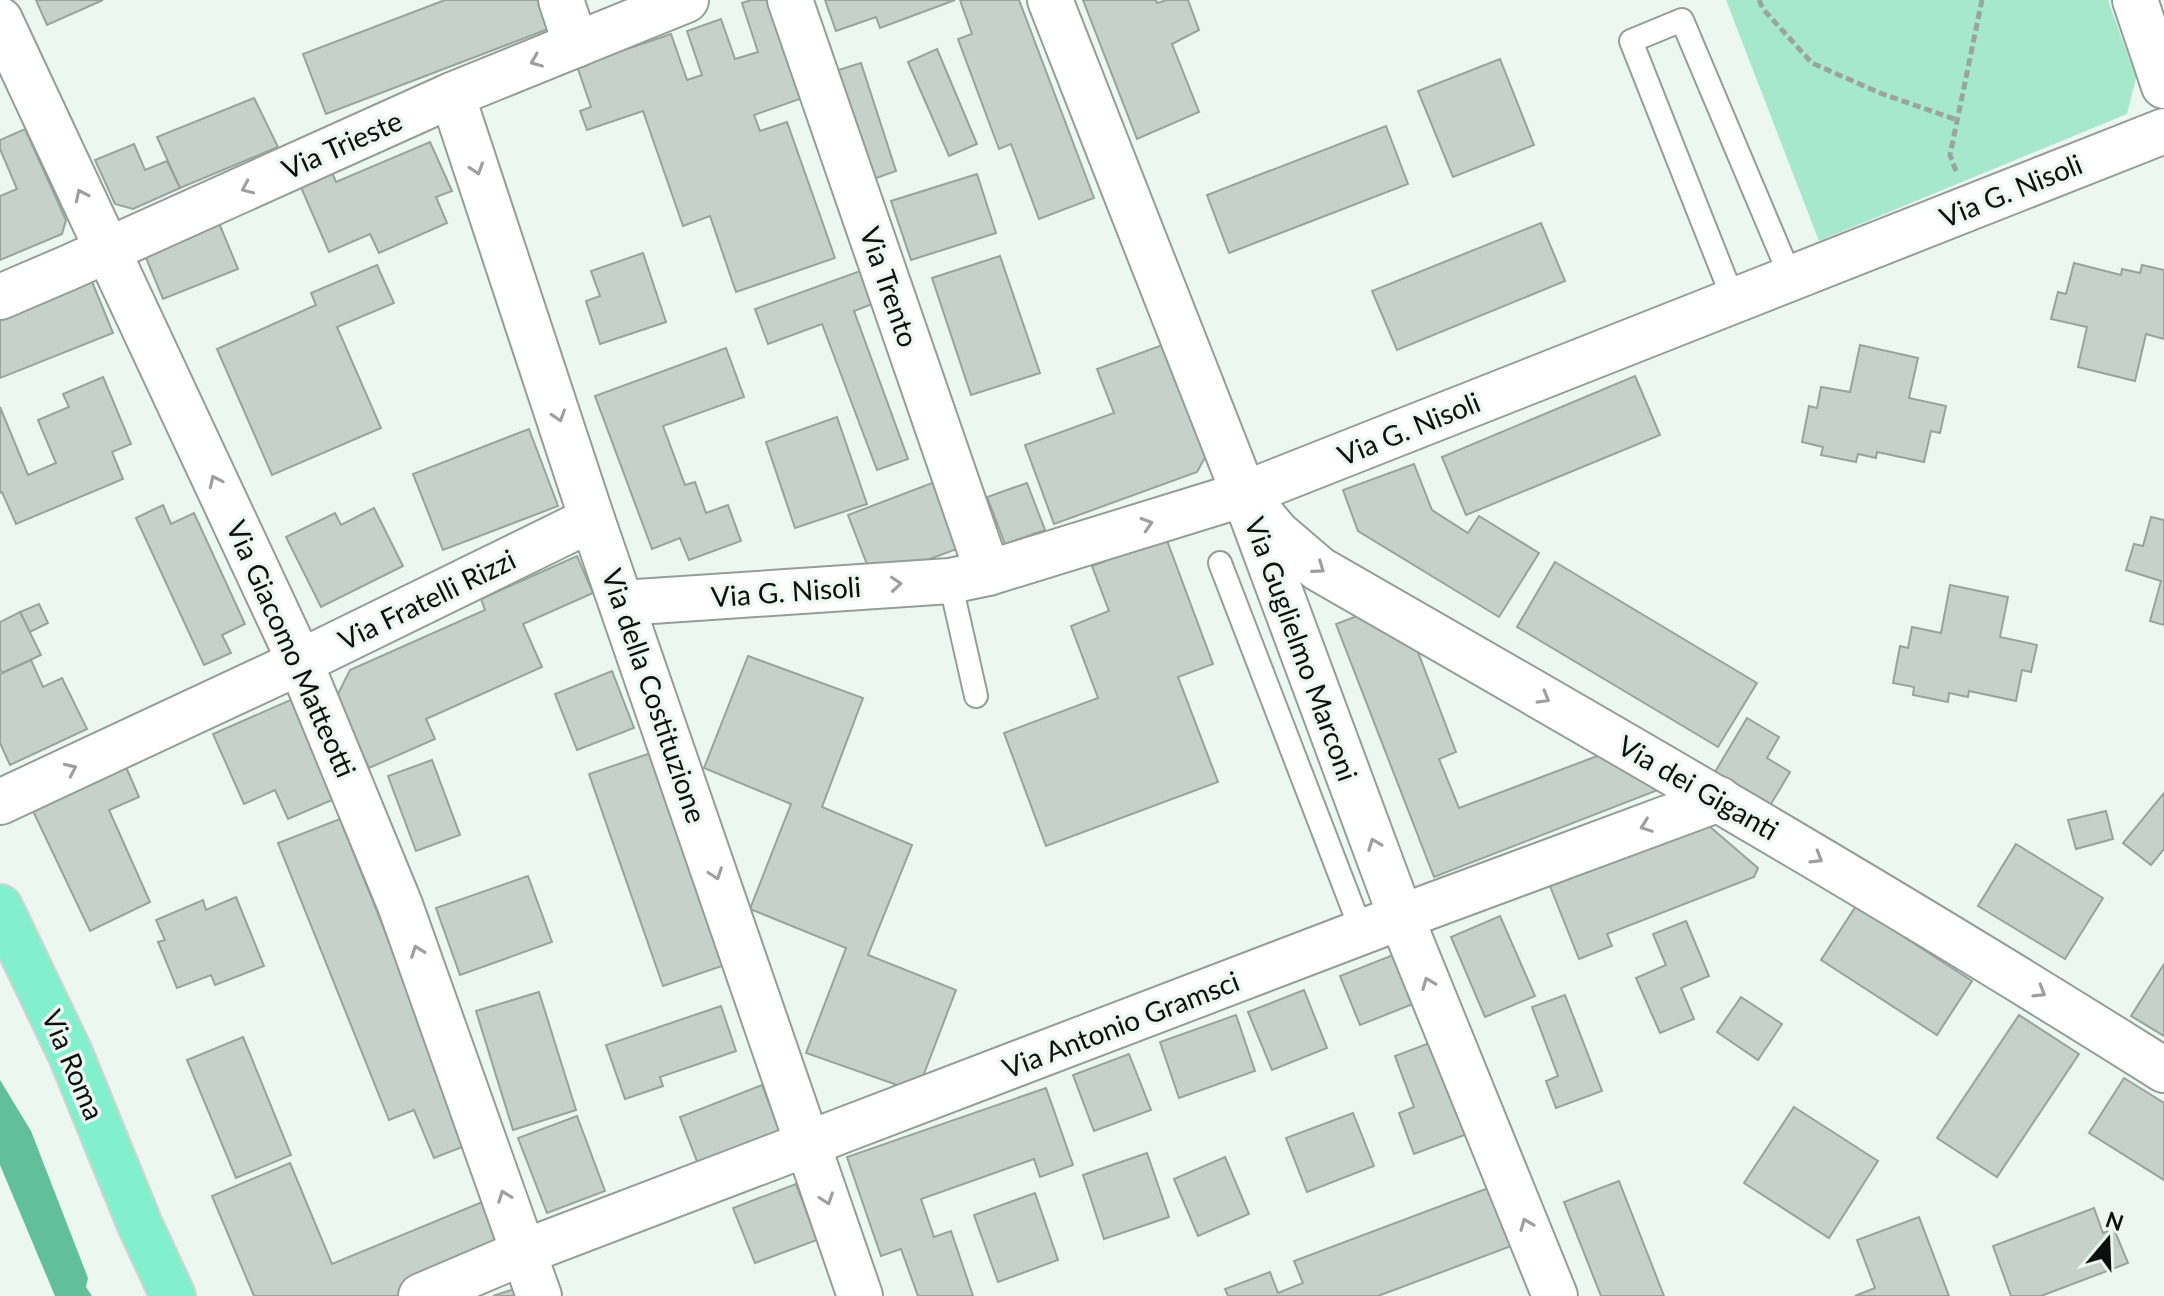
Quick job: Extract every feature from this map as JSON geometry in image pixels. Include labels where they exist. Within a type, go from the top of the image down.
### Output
[{"type":"main road","name":"Via Roma","points":[[0,907],[70,1053],[140,1225],[173,1296]]},
{"type":"main road","name":"Via Roma","points":[[140,1225],[147,1270],[146,1296]]},
{"type":"street","points":[[561,0],[576,45]]},
{"type":"street","name":"Via Trieste","points":[[0,297],[452,95],[686,0]]},
{"type":"street","name":"Via Trento","points":[[790,0],[969,577]]},
{"type":"street","name":"Via Guglielmo Marconi","points":[[1050,0],[1244,494],[1261,605],[1382,924],[1555,1296]]},
{"type":"street","points":[[2135,0],[2164,86]]},
{"type":"street","name":"Via Giacomo Matteotti","points":[[0,20],[300,662],[400,905],[539,1296]]},
{"type":"street","name":"Via della Costituzione","points":[[452,95],[592,519],[860,1296]]},
{"type":"street","name":"Via G. Nisoli","points":[[622,603],[969,577],[1244,494],[2164,131]]},
{"type":"street","name":"Via dei Giganti","points":[[1244,494],[1277,533],[1319,569],[1719,799],[2164,1070]]},
{"type":"street","name":"Via Fratelli Rizzi","points":[[0,802],[300,662],[592,519]]},
{"type":"street","name":"Via Antonio Gramsci","points":[[421,1296],[524,1252],[1382,924],[1719,799]]},
{"type":"lane","points":[[1734,301],[1631,41],[1682,20],[1791,278]]},
{"type":"lane","points":[[1220,563],[1261,605]]},
{"type":"lane","points":[[969,577],[976,696]]},
{"type":"path","points":[[1759,0],[1772,20],[1812,63],[1880,93],[1957,120]]},
{"type":"path","points":[[1958,176],[1950,155],[1982,0]]},
{"type":"shaded area","points":[[1726,0],[2108,0],[2136,78],[2127,114],[1819,241]]},
{"type":"shaded area","points":[[0,1080],[31,1131],[88,1278],[86,1287],[92,1296],[55,1296],[0,1165]]},
{"type":"building","points":[[36,0],[103,0],[47,25]]},
{"type":"building","points":[[445,0],[546,0],[556,26],[326,114],[303,54]]},
{"type":"building","points":[[782,0],[814,94],[754,115],[760,131],[787,122],[835,258],[736,292],[710,216],[683,226],[643,111],[587,130],[580,111],[591,107],[577,66],[671,34],[687,80],[702,75],[687,31],[721,19],[735,59],[758,52],[742,3]]},
{"type":"building","points":[[825,0],[955,0],[880,28],[876,17],[836,31]]},
{"type":"building","points":[[960,0],[1019,0],[1094,198],[1039,219],[1011,144],[999,149],[958,39],[972,34]]},
{"type":"building","points":[[1083,0],[1156,0],[1157,3],[1188,0],[1199,30],[1172,44],[1199,112],[1137,139]]},
{"type":"building","points":[[937,49],[977,144],[949,156],[908,62]]},
{"type":"building","points":[[1500,59],[1534,145],[1453,177],[1418,91]]},
{"type":"building","points":[[861,63],[896,171],[868,181],[832,72]]},
{"type":"building","points":[[254,98],[278,147],[180,188],[157,137]]},
{"type":"building","points":[[1386,126],[1408,184],[1229,253],[1207,195]]},
{"type":"building","points":[[25,129],[66,220],[62,234],[0,260],[0,196],[17,189],[0,149],[0,140]]},
{"type":"building","points":[[430,142],[452,191],[436,197],[447,223],[379,253],[370,234],[329,252],[300,185],[332,172],[336,182]]},
{"type":"building","points":[[134,144],[145,170],[167,161],[180,188],[133,209],[115,204],[95,160]]},
{"type":"building","points":[[977,174],[996,233],[911,260],[891,201]]},
{"type":"building","points":[[219,223],[238,269],[163,299],[144,253]]},
{"type":"building","points":[[1541,223],[1565,281],[1397,350],[1372,291]]},
{"type":"building","points":[[643,253],[666,322],[600,344],[586,301],[600,296],[591,271]]},
{"type":"building","points":[[1000,256],[1040,373],[971,395],[932,278]]},
{"type":"building","points":[[2074,263],[2121,275],[2122,269],[2140,273],[2142,265],[2164,270],[2164,339],[2146,334],[2135,381],[2078,367],[2087,327],[2051,319],[2058,292],[2066,294]]},
{"type":"building","points":[[377,265],[394,303],[337,327],[381,428],[272,475],[217,349],[316,305],[311,293]]},
{"type":"building","points":[[863,270],[875,303],[854,311],[908,459],[877,470],[822,324],[768,344],[755,309]]},
{"type":"building","points":[[88,272],[113,333],[0,378],[0,306]]},
{"type":"building","points":[[1176,340],[1214,441],[1197,472],[1054,524],[1025,445],[1114,413],[1097,369]]},
{"type":"building","points":[[1860,345],[1918,358],[1909,398],[1946,406],[1940,433],[1931,431],[1924,462],[1877,452],[1876,458],[1858,454],[1856,462],[1821,455],[1823,447],[1802,442],[1809,406],[1817,408],[1821,387],[1850,392]]},
{"type":"building","points":[[726,348],[744,397],[663,426],[685,485],[695,482],[706,513],[728,505],[741,541],[689,560],[680,538],[652,549],[595,396]]},
{"type":"building","points":[[1635,376],[1660,435],[1466,515],[1442,457]]},
{"type":"building","points":[[103,377],[131,444],[112,452],[123,479],[16,524],[0,493],[0,407],[28,475],[56,463],[38,420],[69,407],[63,394]]},
{"type":"building","points":[[837,417],[867,504],[795,528],[766,442]]},
{"type":"building","points":[[529,429],[558,506],[443,550],[413,474]]},
{"type":"building","points":[[1414,464],[1432,510],[1468,533],[1479,516],[1539,553],[1499,617],[1358,531],[1343,490]]},
{"type":"building","points":[[940,480],[965,546],[873,580],[848,515]]},
{"type":"building","points":[[1027,483],[1045,530],[1005,544],[987,497]]},
{"type":"building","points":[[163,505],[171,524],[194,513],[245,624],[222,635],[231,653],[204,665],[136,518]]},
{"type":"building","points":[[374,508],[403,566],[321,607],[286,537],[335,513],[341,525]]},
{"type":"building","points":[[2151,517],[2164,520],[2164,625],[2150,621],[2161,581],[2126,570],[2134,544],[2143,546]]},
{"type":"building","points":[[1166,538],[1213,664],[1178,677],[1218,782],[1046,846],[1004,733],[1098,698],[1071,626],[1109,611],[1092,566]]},
{"type":"building","points":[[577,556],[593,593],[523,624],[542,667],[426,719],[435,739],[369,768],[337,696],[350,670],[485,610],[481,599]]},
{"type":"building","points":[[1555,562],[1757,683],[1718,747],[1517,627]]},
{"type":"building","points":[[1950,585],[2008,597],[2000,637],[2037,645],[2031,672],[2022,670],[2016,701],[1969,691],[1968,697],[1949,693],[1948,702],[1913,695],[1914,687],[1893,683],[1900,646],[1908,648],[1912,627],[1941,633]]},
{"type":"building","points":[[39,604],[48,623],[30,632],[20,612]]},
{"type":"building","points":[[1378,608],[1438,645],[1418,652],[1456,752],[1439,759],[1459,808],[1616,749],[1663,788],[1434,877],[1336,624]]},
{"type":"building","points":[[20,612],[41,655],[2,673],[0,622]]},
{"type":"building","points":[[748,656],[863,698],[822,807],[912,845],[868,955],[956,990],[917,1092],[806,1053],[846,948],[750,909],[791,804],[704,768]]},
{"type":"building","points":[[31,660],[43,687],[62,678],[87,729],[10,765],[0,743],[0,674]]},
{"type":"building","points":[[612,671],[634,728],[577,750],[555,694]]},
{"type":"building","points":[[295,698],[339,797],[288,819],[275,790],[244,804],[213,734]]},
{"type":"building","points":[[1747,718],[1779,737],[1767,758],[1790,772],[1771,804],[1715,772]]},
{"type":"building","points":[[657,751],[731,963],[663,986],[589,774]]},
{"type":"building","points":[[432,760],[460,835],[416,851],[388,776]]},
{"type":"building","points":[[126,767],[139,797],[109,810],[150,902],[90,931],[33,811]]},
{"type":"building","points":[[2164,793],[2164,849],[2151,865],[2123,843]]},
{"type":"building","points":[[2106,811],[2113,839],[2076,849],[2068,820]]},
{"type":"building","points":[[340,819],[470,1144],[434,1158],[414,1110],[389,1120],[278,843]]},
{"type":"building","points":[[1708,825],[1758,868],[1754,877],[1607,934],[1612,946],[1579,959],[1550,886]]},
{"type":"building","points":[[2016,844],[2103,898],[2065,959],[1978,906]]},
{"type":"building","points":[[528,876],[552,942],[460,975],[436,908]]},
{"type":"building","points":[[236,897],[264,966],[215,985],[211,975],[177,988],[158,942],[165,940],[156,920],[203,900],[206,910]]},
{"type":"building","points":[[1856,906],[1972,981],[1937,1035],[1821,960]]},
{"type":"building","points":[[1500,916],[1535,996],[1485,1017],[1451,937]]},
{"type":"building","points":[[1686,921],[1709,976],[1681,988],[1694,1019],[1660,1033],[1636,978],[1666,965],[1653,934]]},
{"type":"building","points":[[1398,953],[1418,1002],[1360,1025],[1340,976]]},
{"type":"building","points":[[2164,964],[2164,1036],[2131,1016]]},
{"type":"building","points":[[1304,990],[1327,1048],[1272,1070],[1248,1012]]},
{"type":"building","points":[[539,992],[576,1110],[513,1130],[476,1011]]},
{"type":"building","points":[[1565,995],[1602,1091],[1556,1108],[1546,1081],[1558,1076],[1532,1007]]},
{"type":"building","points":[[1741,997],[1782,1024],[1758,1060],[1717,1032]]},
{"type":"building","points":[[721,1006],[736,1051],[660,1077],[663,1086],[625,1099],[606,1045]]},
{"type":"building","points":[[1236,1015],[1255,1071],[1179,1098],[1160,1042]]},
{"type":"building","points":[[2019,1015],[2079,1054],[1997,1177],[1937,1138]]},
{"type":"building","points":[[243,1037],[291,1155],[236,1178],[187,1060]]},
{"type":"building","points":[[1435,1041],[1470,1133],[1414,1154],[1399,1113],[1414,1107],[1395,1056]]},
{"type":"building","points":[[1129,1054],[1151,1110],[1094,1131],[1073,1075]]},
{"type":"building","points":[[2124,1078],[2164,1103],[2164,1180],[2089,1133]]},
{"type":"building","points":[[762,1085],[780,1132],[698,1164],[680,1117]]},
{"type":"building","points":[[1046,1088],[1073,1165],[1040,1177],[1034,1159],[921,1199],[934,1237],[951,1231],[973,1296],[918,1296],[901,1249],[881,1256],[847,1157]]},
{"type":"building","points":[[1794,1107],[1878,1161],[1829,1238],[1744,1183]]},
{"type":"building","points":[[1353,1113],[1374,1166],[1307,1192],[1286,1138]]},
{"type":"building","points":[[577,1116],[605,1191],[547,1213],[518,1138]]},
{"type":"building","points":[[1147,1153],[1169,1217],[1104,1239],[1083,1175]]},
{"type":"building","points":[[1225,1157],[1249,1214],[1198,1236],[1174,1179]]},
{"type":"building","points":[[290,1163],[332,1264],[487,1200],[509,1250],[397,1296],[254,1296],[212,1196]]},
{"type":"building","points":[[1619,1181],[1664,1296],[1601,1296],[1564,1202]]},
{"type":"building","points":[[796,1184],[817,1240],[755,1263],[733,1208]]},
{"type":"building","points":[[1491,1187],[1514,1245],[1378,1296],[1228,1296],[1225,1289],[1270,1272],[1278,1293],[1303,1283],[1294,1261]]},
{"type":"building","points":[[1035,1193],[1058,1260],[998,1282],[974,1215]]},
{"type":"building","points":[[2094,1208],[2103,1233],[2114,1229],[2128,1263],[2041,1296],[2011,1296],[1993,1246]]},
{"type":"building","points":[[1919,1217],[1949,1296],[1855,1296],[1875,1288],[1857,1240]]},
{"type":"building","points":[[514,1289],[517,1296],[493,1296]]}]
